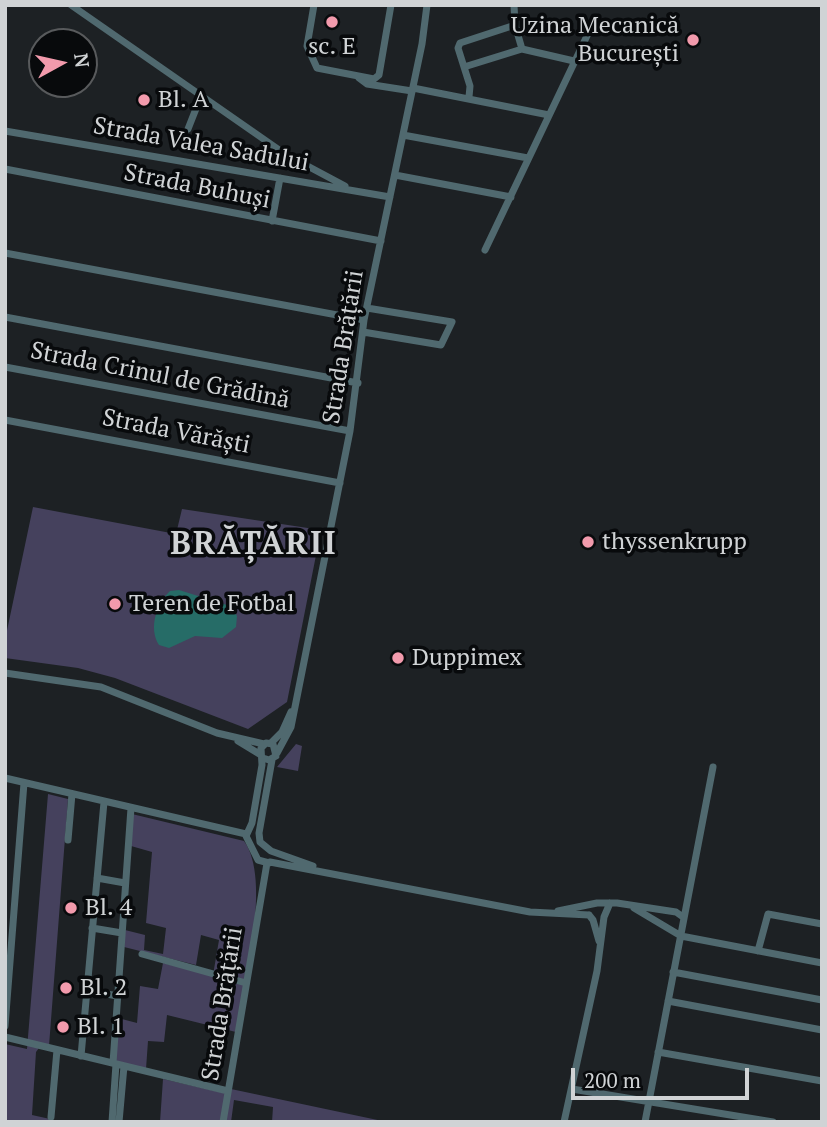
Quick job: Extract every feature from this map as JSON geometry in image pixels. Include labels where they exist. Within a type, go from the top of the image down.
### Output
[{"type":"street","points":[[71,5],[285,154],[351,190]]},
{"type":"street","points":[[314,5],[307,46],[317,68],[374,79],[379,75],[391,5]]},
{"type":"street","name":"Strada Brățării","points":[[259,833],[274,756],[288,737],[297,695],[350,431],[364,320],[427,5]]},
{"type":"street","points":[[514,5],[515,25],[522,49]]},
{"type":"street","points":[[485,250],[595,19]]},
{"type":"street","points":[[469,97],[470,86],[460,43],[515,25]]},
{"type":"street","points":[[464,67],[522,49],[574,61]]},
{"type":"street","points":[[358,77],[367,84],[469,97],[549,114]]},
{"type":"street","points":[[188,129],[201,96]]},
{"type":"street","name":"Strada Valea Sadului","points":[[5,131],[390,197]]},
{"type":"street","points":[[403,135],[528,158]]},
{"type":"street","name":"Strada Buhuși","points":[[5,169],[381,241]]},
{"type":"street","points":[[395,175],[511,197]]},
{"type":"street","points":[[272,221],[280,178]]},
{"type":"street","points":[[5,253],[364,320]]},
{"type":"street","points":[[363,332],[441,345],[452,323],[367,308]]},
{"type":"street","points":[[5,317],[358,383]]},
{"type":"street","name":"Strada Crinul de Grădină","points":[[5,367],[350,431]]},
{"type":"street","name":"Strada Vărăști","points":[[5,420],[340,483]]},
{"type":"street","points":[[5,673],[102,687],[234,738],[267,744],[274,756],[262,757],[234,738]]},
{"type":"street","name":"Strada Brățării","points":[[262,757],[267,744],[282,732],[297,695]]},
{"type":"street","points":[[262,757],[248,832],[266,862],[543,914],[591,917],[605,909],[630,905],[673,912],[682,921]]},
{"type":"street","points":[[645,1122],[678,933],[713,767]]},
{"type":"street","points":[[5,778],[131,808],[259,833],[262,844],[271,851],[337,874]]},
{"type":"street","points":[[5,1027],[24,783]]},
{"type":"street","points":[[68,840],[72,794]]},
{"type":"street","points":[[81,1056],[104,802]]},
{"type":"street","points":[[119,1122],[117,996],[131,808]]},
{"type":"street","name":"Strada Brățării","points":[[223,1122],[266,862],[271,851]]},
{"type":"street","points":[[97,878],[125,883]]},
{"type":"street","points":[[543,914],[592,905],[605,909]]},
{"type":"street","points":[[592,905],[591,917],[600,945]]},
{"type":"street","points":[[630,905],[678,933],[822,963]]},
{"type":"street","points":[[564,1122],[605,909]]},
{"type":"street","points":[[666,926],[666,917],[673,912]]},
{"type":"street","points":[[758,951],[768,914],[822,924]]},
{"type":"street","points":[[92,928],[122,933]]},
{"type":"street","points":[[142,954],[246,983]]},
{"type":"street","points":[[673,972],[822,1000]]},
{"type":"street","points":[[87,990],[117,996]]},
{"type":"street","points":[[668,1000],[822,1030]]},
{"type":"street","points":[[5,1037],[228,1091]]},
{"type":"street","points":[[51,1117],[57,1050]]},
{"type":"street","points":[[658,1052],[822,1082]]},
{"type":"street","points":[[112,1122],[118,1065]]},
{"type":"street","points":[[572,1089],[773,1122]]},
{"type":"shaded area","points":[[33,507],[176,534],[182,509],[321,530],[287,702],[248,729],[115,678],[78,668],[5,658],[5,640]]},
{"type":"shaded area","points":[[179,590],[230,606],[237,616],[236,627],[222,638],[195,636],[169,648],[159,645],[154,631],[155,616],[170,591]]},
{"type":"shaded area","points":[[296,744],[302,746],[298,771],[277,767]]},
{"type":"shaded area","points":[[48,794],[68,799],[49,1046],[42,1044],[36,1052],[32,1115],[50,1119],[50,1122],[5,1122],[5,1044],[27,1049]]},
{"type":"shaded area","points":[[132,814],[244,841],[252,858],[256,881],[253,933],[236,1032],[167,1015],[164,1042],[148,1041],[146,1069],[115,1061],[118,1018],[137,1023],[140,986],[158,989],[163,963],[213,975],[219,940],[201,935],[196,965],[124,947],[125,930],[145,935],[144,950],[163,954],[166,928],[146,923],[152,852],[131,846]]},
{"type":"shaded area","points":[[163,1079],[224,1093],[231,1089],[387,1122],[272,1122],[273,1107],[234,1100],[231,1122],[160,1122]]},
{"type":"place","name":"sc. E","points":[[332,22]]},
{"type":"place","name":"Uzina Mecanică București","points":[[693,40]]},
{"type":"place","name":"Bl. A","points":[[144,100]]},
{"type":"place","name":"thyssenkrupp","points":[[588,542]]},
{"type":"place","name":"Teren de Fotbal","points":[[115,604]]},
{"type":"place","name":"Duppimex","points":[[398,658]]},
{"type":"place","name":"Bl. 4","points":[[71,908]]},
{"type":"place","name":"Bl. 2","points":[[66,988]]},
{"type":"place","name":"Bl. 1","points":[[63,1027]]},
{"type":"district","name":"BRĂȚĂRII","points":[[254,545]]}]
